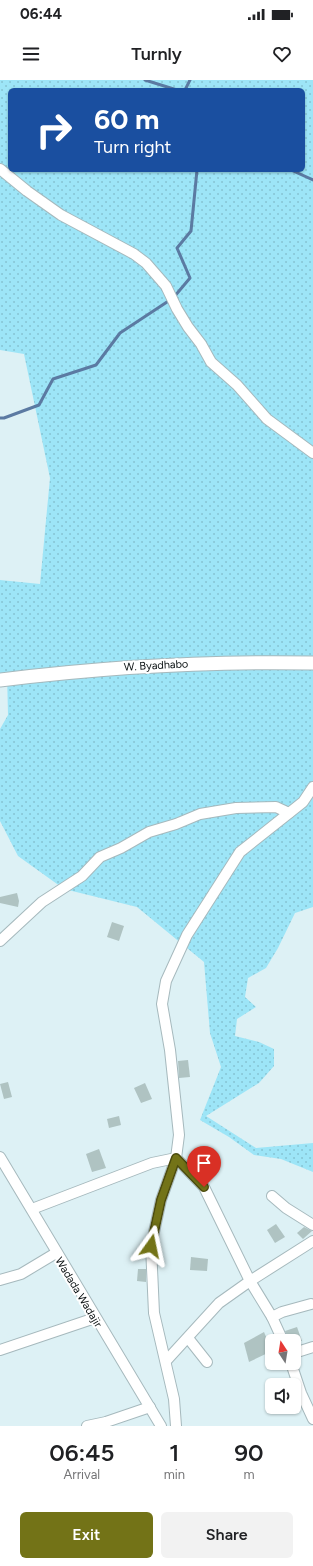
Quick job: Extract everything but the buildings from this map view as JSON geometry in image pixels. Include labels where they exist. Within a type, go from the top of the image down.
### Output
[{"type":"main road","name":"W. Byadhabo","points":[[0,680],[73,671],[178,664],[247,662],[313,663]]},
{"type":"street","points":[[0,169],[61,216],[134,254],[146,263],[166,286],[188,327],[201,344],[211,362],[237,385],[266,419],[313,453]]},
{"type":"street","points":[[176,1426],[174,1399],[154,1313],[151,1246],[161,1200],[176,1158],[179,1135],[170,1050],[162,1004],[166,981],[187,936],[240,852],[264,831],[303,802],[313,787]]},
{"type":"street","points":[[0,941],[42,902],[82,876],[100,858],[149,832],[176,824],[200,814],[236,808],[276,807],[289,813]]},
{"type":"street","name":"Wadada Wadajir","points":[[0,1157],[32,1209],[56,1253],[161,1426]]},
{"type":"street","points":[[32,1209],[152,1163],[176,1158]]},
{"type":"street","points":[[176,1158],[204,1187],[250,1281],[272,1317],[280,1334]]},
{"type":"street","points":[[272,1196],[286,1208],[313,1225]]},
{"type":"street","points":[[166,1361],[219,1303],[250,1281],[313,1241]]},
{"type":"street","points":[[0,1280],[21,1274],[56,1253]]},
{"type":"street","points":[[272,1317],[282,1312],[311,1304]]},
{"type":"street","points":[[0,1350],[95,1318]]},
{"type":"street","points":[[188,1338],[207,1362]]},
{"type":"street","points":[[301,1351],[313,1347]]},
{"type":"street","points":[[293,1370],[301,1394],[313,1419]]},
{"type":"street","points":[[87,1426],[106,1422],[150,1407]]},
{"type":"shaded area","points":[[0,80],[313,80],[313,907],[295,913],[278,948],[266,968],[248,978],[245,997],[256,1007],[237,1019],[235,1036],[259,1042],[274,1049],[274,1066],[259,1083],[206,1116],[256,1148],[313,1143],[313,1172],[281,1159],[254,1155],[229,1137],[200,1120],[221,1067],[210,1033],[204,962],[137,907],[64,889],[18,856],[0,821],[0,729],[8,715],[7,673],[0,673],[0,580],[40,584],[50,478],[24,354],[0,350]]},
{"type":"waterway","points":[[145,80],[171,88]]},
{"type":"waterway","points":[[186,88],[190,80]]},
{"type":"waterway","points":[[174,297],[190,278],[177,248],[191,231],[197,172]]},
{"type":"waterway","points":[[295,172],[313,180]]},
{"type":"waterway","points":[[0,418],[4,418],[39,405],[53,379],[96,365],[120,333],[170,300]]},
{"type":"route","points":[[151,1246],[161,1200],[176,1158],[204,1187]]}]
